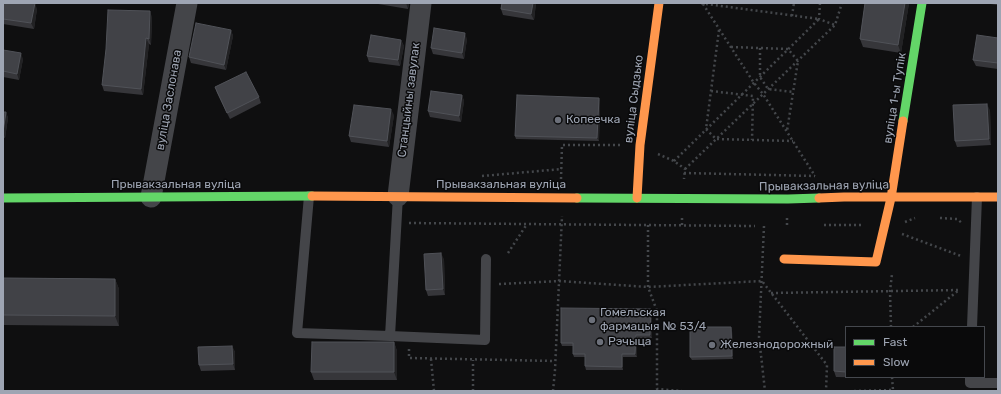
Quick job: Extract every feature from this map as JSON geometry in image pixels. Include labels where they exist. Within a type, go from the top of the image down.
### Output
[{"type":"main road","name":"вуліца Сыдзько","points":[[637,198],[640,145],[659,3]]},
{"type":"main road","name":"вуліца 1-ы Тупік","points":[[784,259],[876,262],[890,198],[922,3]]},
{"type":"main road","name":"Прывакзальная вуліца","points":[[3,198],[398,196],[788,200],[844,197],[998,197]]},
{"type":"street","name":"вуліца Заслонава","points":[[151,197],[187,3]]},
{"type":"street","name":"Станцыйны завулак","points":[[398,196],[421,3]]},
{"type":"lane","points":[[309,196],[297,333],[485,340],[486,259]]},
{"type":"lane","points":[[390,336],[398,196]]},
{"type":"lane","points":[[972,326],[977,197]]},
{"type":"lane","points":[[970,378],[970,383],[998,384]]},
{"type":"path","points":[[700,3],[819,19],[835,25]]},
{"type":"path","points":[[684,173],[815,176],[703,3]]},
{"type":"path","points":[[792,16],[794,3]]},
{"type":"path","points":[[674,161],[819,19],[820,3]]},
{"type":"path","points":[[682,225],[685,169],[835,25],[842,3]]},
{"type":"path","points":[[706,129],[720,29]]},
{"type":"path","points":[[731,47],[788,49],[798,61],[787,132]]},
{"type":"path","points":[[760,48],[760,77],[768,89],[793,92]]},
{"type":"path","points":[[711,91],[753,96],[752,140]]},
{"type":"path","points":[[706,129],[716,139],[793,141]]},
{"type":"path","points":[[553,391],[562,224],[562,145],[640,145],[674,161],[685,169]]},
{"type":"path","points":[[482,176],[562,169]]},
{"type":"path","points":[[900,227],[904,222],[915,218]]},
{"type":"path","points":[[936,218],[957,219],[967,227]]},
{"type":"path","points":[[396,223],[755,226]]},
{"type":"path","points":[[508,253],[528,224]]},
{"type":"path","points":[[648,225],[648,287],[657,311],[657,389],[682,391]]},
{"type":"path","points":[[764,226],[759,336],[765,391]]},
{"type":"path","points":[[960,256],[966,251]]},
{"type":"path","points":[[486,285],[559,281],[648,287],[762,281]]},
{"type":"path","points":[[762,281],[827,365],[826,391]]},
{"type":"path","points":[[914,326],[960,290]]},
{"type":"path","points":[[771,293],[973,290]]},
{"type":"path","points":[[890,291],[891,326]]},
{"type":"path","points":[[410,337],[409,358],[555,361]]},
{"type":"path","points":[[432,359],[434,391]]},
{"type":"path","points":[[473,360],[473,391]]},
{"type":"path","points":[[854,391],[893,390],[892,378]]},
{"type":"building","points":[[3,3],[35,3],[31,23],[3,19]]},
{"type":"building","points":[[502,3],[533,3],[531,14],[501,9]]},
{"type":"building","points":[[865,3],[905,3],[898,45],[860,39]]},
{"type":"building","points":[[108,10],[150,11],[149,39],[146,38],[141,89],[102,85]]},
{"type":"building","points":[[196,23],[231,30],[224,65],[189,57]]},
{"type":"building","points":[[434,28],[465,33],[462,53],[431,48]]},
{"type":"building","points":[[371,35],[401,40],[398,60],[367,56]]},
{"type":"building","points":[[977,35],[998,38],[998,63],[973,60]]},
{"type":"building","points":[[3,50],[21,53],[17,74],[3,71]]},
{"type":"building","points":[[246,72],[259,97],[227,113],[215,87]]},
{"type":"building","points":[[431,91],[462,95],[459,116],[428,111]]},
{"type":"building","name":"Копеечка","points":[[517,95],[599,98],[597,138],[515,136]]},
{"type":"building","points":[[987,104],[989,139],[955,141],[953,105]]},
{"type":"building","points":[[354,105],[391,109],[387,141],[349,136]]},
{"type":"building","points":[[3,112],[6,112],[3,132]]},
{"type":"building","points":[[441,253],[443,289],[426,290],[424,254]]},
{"type":"building","points":[[3,278],[115,279],[115,316],[3,315]]},
{"type":"building","name":"Рэчыца","points":[[561,308],[651,309],[650,335],[636,335],[635,354],[622,354],[622,367],[585,366],[585,354],[573,354],[573,343],[561,343]]},
{"type":"building","name":"Железнодорожный","points":[[690,327],[731,327],[732,356],[690,357]]},
{"type":"building","points":[[312,342],[394,342],[394,372],[311,372]]},
{"type":"building","points":[[232,346],[233,364],[199,365],[198,347]]},
{"type":"building","points":[[834,347],[845,347],[845,372],[834,371]]},
{"type":"traffic: fast","points":[[903,121],[922,3]]},
{"type":"traffic: fast","points":[[3,198],[312,196]]},
{"type":"traffic: fast","points":[[577,198],[819,198]]},
{"type":"traffic: slow","points":[[637,198],[640,145],[659,3]]},
{"type":"traffic: slow","points":[[784,259],[876,262],[891,198],[903,121]]},
{"type":"traffic: slow","points":[[312,196],[577,198]]},
{"type":"traffic: slow","points":[[819,198],[998,197]]},
{"type":"place","name":"Копеечка","points":[[558,120]]},
{"type":"place","name":"Гомельская фармацыя № 53/4","points":[[592,320]]},
{"type":"place","name":"Рэчыца","points":[[600,342]]},
{"type":"place","name":"Железнодорожный","points":[[712,345]]}]
